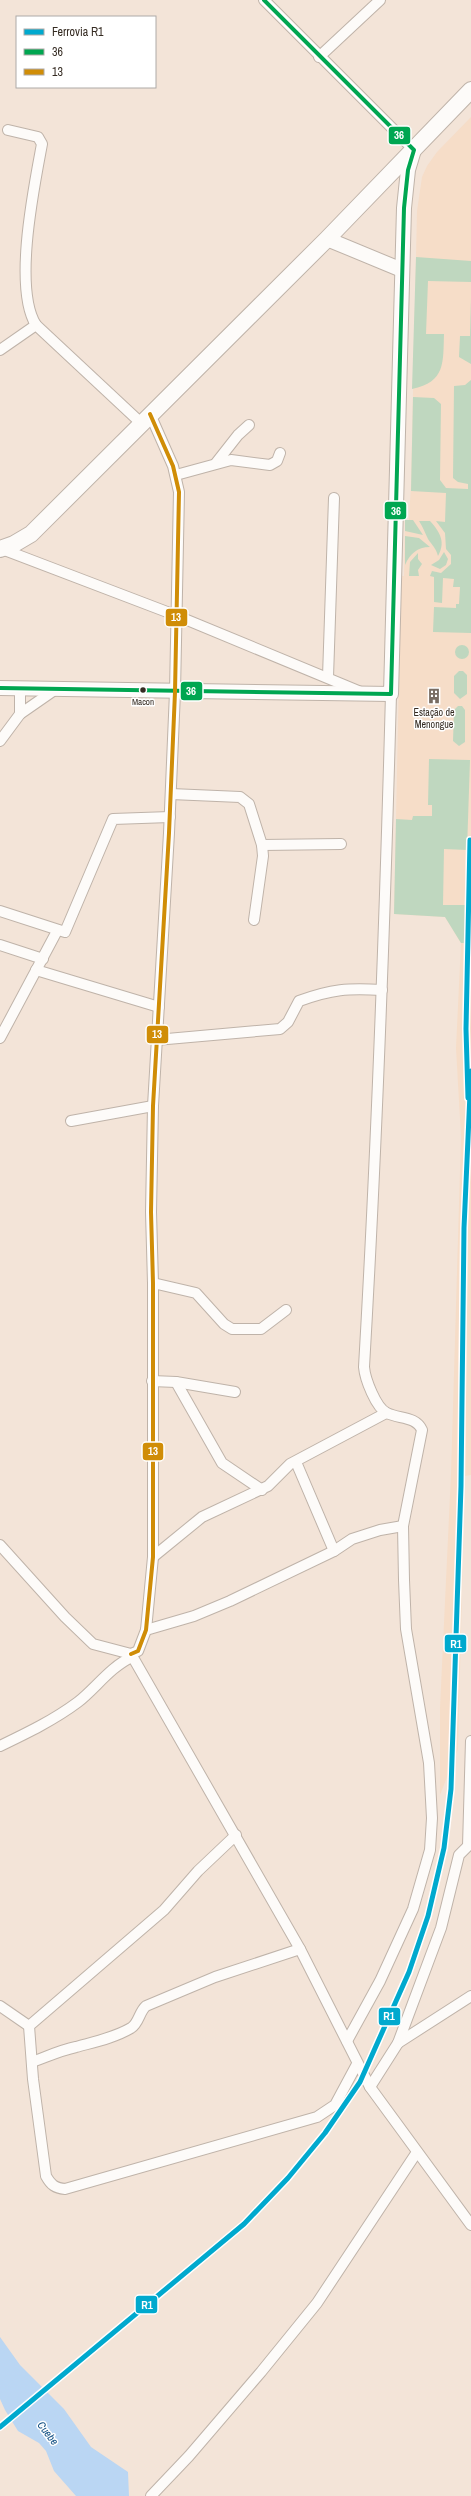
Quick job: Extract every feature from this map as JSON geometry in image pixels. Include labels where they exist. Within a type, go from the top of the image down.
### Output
[{"type":"main road","points":[[1,549],[31,534],[327,239],[471,90]]},
{"type":"main road","points":[[0,688],[175,692],[391,694],[402,270],[407,183],[414,150]]},
{"type":"main road","points":[[327,239],[402,270]]},
{"type":"street","points":[[264,0],[319,57],[414,150]]},
{"type":"street","points":[[319,57],[380,0]]},
{"type":"street","points":[[0,1746],[59,1715],[79,1702],[119,1664],[138,1651],[146,1630],[153,1557],[153,1283],[151,1212],[153,1106],[171,794],[175,692],[175,615],[179,492],[176,474],[145,419],[36,325],[27,304],[27,226],[42,144],[38,137],[8,130]]},
{"type":"street","points":[[0,350],[36,325]]},
{"type":"street","points":[[216,463],[238,435],[249,425]]},
{"type":"street","points":[[176,474],[216,463],[235,460],[270,465],[277,461],[280,453]]},
{"type":"street","points":[[328,677],[334,498]]},
{"type":"street","points":[[1,549],[175,615],[328,677],[365,694]]},
{"type":"street","points":[[20,688],[20,714]]},
{"type":"street","points":[[0,741],[20,714],[56,689]]},
{"type":"street","points":[[347,2041],[380,1981],[413,1909],[430,1850],[432,1818],[429,1762],[406,1629],[403,1526],[422,1430],[416,1421],[386,1413],[371,1391],[364,1367],[374,1192],[391,694]]},
{"type":"street","points":[[171,794],[240,797],[246,800],[262,845],[254,920]]},
{"type":"street","points":[[0,911],[57,931],[65,932],[113,819],[170,817]]},
{"type":"street","points":[[262,845],[341,844]]},
{"type":"street","points":[[0,1038],[57,931]]},
{"type":"street","points":[[0,945],[43,959]]},
{"type":"street","points":[[36,970],[159,1007]]},
{"type":"street","points":[[156,1040],[280,1029],[288,1022],[299,1001],[328,990],[347,988],[382,990]]},
{"type":"street","points":[[71,1121],[153,1106]]},
{"type":"street","points":[[153,1283],[196,1292],[224,1324],[232,1329],[261,1329],[286,1310]]},
{"type":"street","points":[[152,1382],[176,1382],[235,1392]]},
{"type":"street","points":[[176,1382],[222,1463],[262,1490]]},
{"type":"street","points":[[153,1557],[202,1517],[262,1490],[272,1484],[290,1464],[386,1413]]},
{"type":"street","points":[[296,1462],[334,1551]]},
{"type":"street","points":[[146,1630],[215,1607],[334,1551],[352,1539],[380,1530],[403,1526]]},
{"type":"street","points":[[0,1545],[65,1617],[93,1644],[131,1656],[236,1835],[300,1949],[370,2087],[471,2225]]},
{"type":"street","points":[[370,2087],[398,2043],[441,1928],[459,1855],[470,1845],[471,1741]]},
{"type":"street","points":[[29,2026],[164,1910],[198,1871],[236,1835]]},
{"type":"street","points":[[32,2062],[74,2047],[105,2039],[131,2028],[137,2022],[140,2010],[146,2006],[215,1977],[300,1949]]},
{"type":"street","points":[[398,2043],[471,1996]]},
{"type":"street","points":[[0,2006],[29,2026]]},
{"type":"street","points":[[29,2026],[46,2176],[50,2184],[56,2188],[65,2189],[317,2117],[335,2105],[358,2064]]},
{"type":"street","points":[[151,2496],[261,2372],[317,2303],[417,2152]]},
{"type":"shaded area","points":[[471,117],[471,1475],[465,1476],[458,1749],[440,1795],[440,1708],[451,1474],[461,1137],[456,1048],[461,943],[445,917],[394,914],[401,576],[404,576],[405,520],[409,520],[411,484],[417,211],[422,177],[427,166],[437,152]]},
{"type":"green space","points":[[416,257],[471,261],[471,282],[428,281],[426,334],[444,334],[442,362],[437,376],[423,386],[412,389]]},
{"type":"green space","points":[[471,298],[471,364],[459,357],[460,336],[470,336]]},
{"type":"green space","points":[[471,380],[471,633],[433,632],[434,607],[456,608],[456,604],[459,604],[460,587],[453,587],[454,579],[443,578],[442,603],[434,602],[434,577],[430,576],[432,571],[441,573],[451,564],[451,555],[446,549],[445,533],[436,521],[445,522],[446,493],[411,491],[413,397],[434,398],[441,404],[440,480],[446,488],[468,489],[468,484],[458,482],[453,478],[454,386],[465,385]]},
{"type":"green space","points":[[405,520],[413,520],[423,535],[405,531]]},
{"type":"green space","points":[[419,521],[430,521],[437,529],[442,542],[438,556],[435,549]]},
{"type":"green space","points":[[405,536],[419,538],[430,547],[421,548],[414,552],[405,565]]},
{"type":"green space","points":[[444,552],[448,559],[446,565],[440,569],[431,565],[439,560]]},
{"type":"green space","points":[[418,553],[418,559],[422,564],[418,570],[419,576],[409,576],[410,562]]},
{"type":"green space","points":[[459,645],[465,645],[469,649],[469,655],[465,659],[459,659],[455,655],[455,649]]},
{"type":"green space","points":[[459,671],[463,671],[467,675],[467,694],[460,699],[454,693],[454,676]]},
{"type":"green space","points":[[458,706],[462,706],[465,710],[465,742],[459,746],[453,741],[454,710]]},
{"type":"green space","points":[[429,759],[470,760],[467,850],[444,849],[443,905],[466,905],[466,943],[461,943],[445,917],[394,914],[396,819],[412,820],[413,816],[432,816],[432,805],[428,805]]},
{"type":"water","name":"Cuebe","points":[[0,2337],[20,2365],[64,2409],[91,2447],[128,2472],[129,2496],[76,2496],[54,2471],[46,2451],[39,2443],[18,2431],[0,2399]]},
{"type":"railway","points":[[469,1138],[466,1029],[470,840]]},
{"type":"rail line","name":"R1","points":[[468,1098],[466,1029],[470,840]]},
{"type":"rail line","name":"R1","points":[[0,2427],[244,2224],[288,2178],[325,2133],[360,2082],[409,1972],[428,1916],[444,1848],[451,1789],[461,1486],[464,1228],[471,1071]]},
{"type":"transit line","name":"36","points":[[0,688],[391,694],[404,208],[408,170],[414,150],[264,0]]},
{"type":"transit line","name":"13","points":[[131,1654],[138,1651],[146,1630],[153,1557],[153,1283],[151,1212],[153,1106],[169,833],[175,692],[179,492],[173,466],[150,414]]},
{"type":"place","name":"Macon","points":[[143,690]]},
{"type":"place","name":"Estação de Menongue","points":[[434,696]]}]
